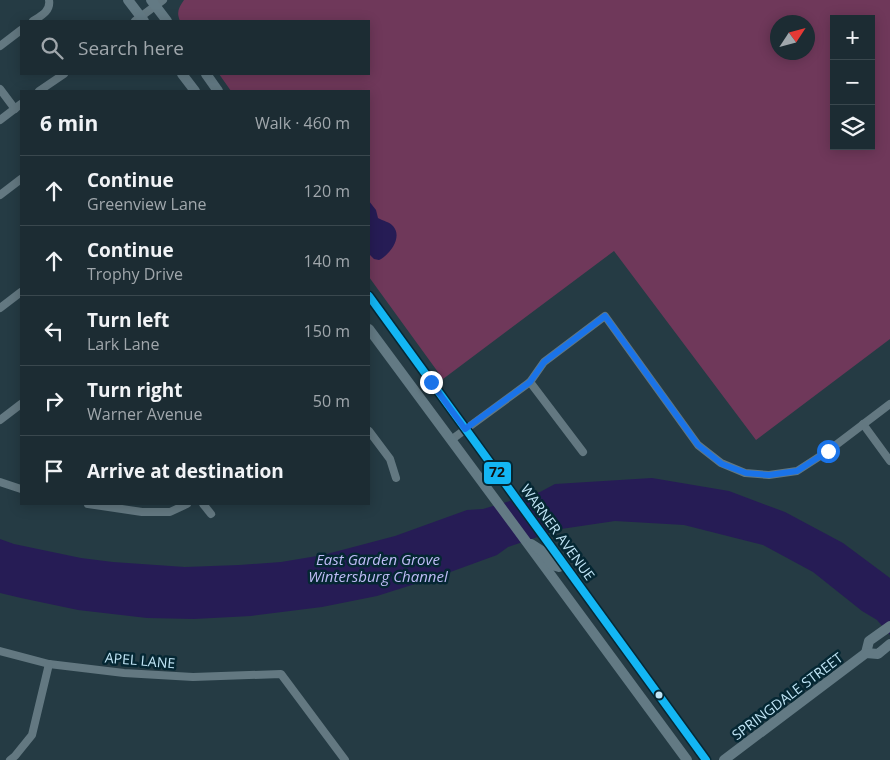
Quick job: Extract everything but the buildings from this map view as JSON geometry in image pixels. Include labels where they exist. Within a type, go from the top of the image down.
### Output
[{"type":"main road","points":[[128,0],[140,20]]},
{"type":"main road","points":[[157,2],[166,20]]},
{"type":"main road","points":[[183,75],[194,90]]},
{"type":"main road","points":[[207,75],[217,90]]},
{"type":"main road","name":"WARNER AVENUE","points":[[370,297],[706,760]]},
{"type":"main road","points":[[370,330],[582,616],[686,760]]},
{"type":"main road","points":[[526,541],[542,551],[552,565],[559,568],[564,564]]},
{"type":"main road","points":[[582,616],[595,607]]},
{"type":"main road","name":"SPRINGDALE STREET","points":[[724,760],[866,653],[869,641],[890,626]]},
{"type":"main road","name":"SPRINGDALE STREET","points":[[866,653],[878,654],[890,644]]},
{"type":"street","points":[[34,20],[47,11],[49,2]]},
{"type":"street","points":[[140,20],[157,2]]},
{"type":"street","points":[[0,46],[20,31]]},
{"type":"street","points":[[40,90],[63,75]]},
{"type":"street","points":[[0,89],[18,106],[0,120]]},
{"type":"street","points":[[0,195],[20,180]]},
{"type":"street","points":[[0,308],[20,293]]},
{"type":"street","points":[[451,440],[530,382],[544,362],[605,316],[698,445],[722,464],[746,473],[769,475],[797,471],[828,451],[890,404]]},
{"type":"street","points":[[530,382],[583,452]]},
{"type":"street","points":[[0,420],[20,405]]},
{"type":"street","points":[[863,424],[890,461]]},
{"type":"street","points":[[370,432],[390,460],[396,478]]},
{"type":"street","points":[[0,482],[20,489]]},
{"type":"street","points":[[95,505],[142,512],[170,512],[185,505]]},
{"type":"street","points":[[204,505],[211,514]]},
{"type":"street","name":"APEL LANE","points":[[0,651],[49,664],[124,672],[193,677],[281,674],[346,760]]},
{"type":"street","points":[[10,760],[32,735],[49,664]]},
{"type":"shaded area","points":[[184,0],[890,0],[890,339],[756,440],[614,251],[443,379],[370,278],[370,90],[230,90],[220,75],[370,75],[370,20],[180,20],[178,12]]},
{"type":"water","points":[[370,202],[376,210],[378,218],[392,225],[397,235],[391,250],[383,258],[379,260],[374,259],[370,255]]},
{"type":"water","name":"East Garden Grove Wintersburg Channel","points":[[652,478],[729,491],[785,512],[843,543],[890,578],[890,635],[877,620],[862,611],[813,572],[763,545],[684,525],[615,521],[561,529],[508,547],[497,555],[434,578],[377,596],[322,607],[251,616],[194,619],[147,618],[78,610],[0,593],[0,539],[14,544],[81,558],[113,562],[185,567],[281,562],[323,555],[395,536],[467,510],[483,509],[540,492],[555,484]]},
{"type":"transit line","name":"72","points":[[370,297],[706,760]]},
{"type":"route","points":[[431,382],[465,429],[530,382],[544,362],[605,316],[698,445],[722,464],[746,473],[769,475],[797,471],[828,451]]}]
